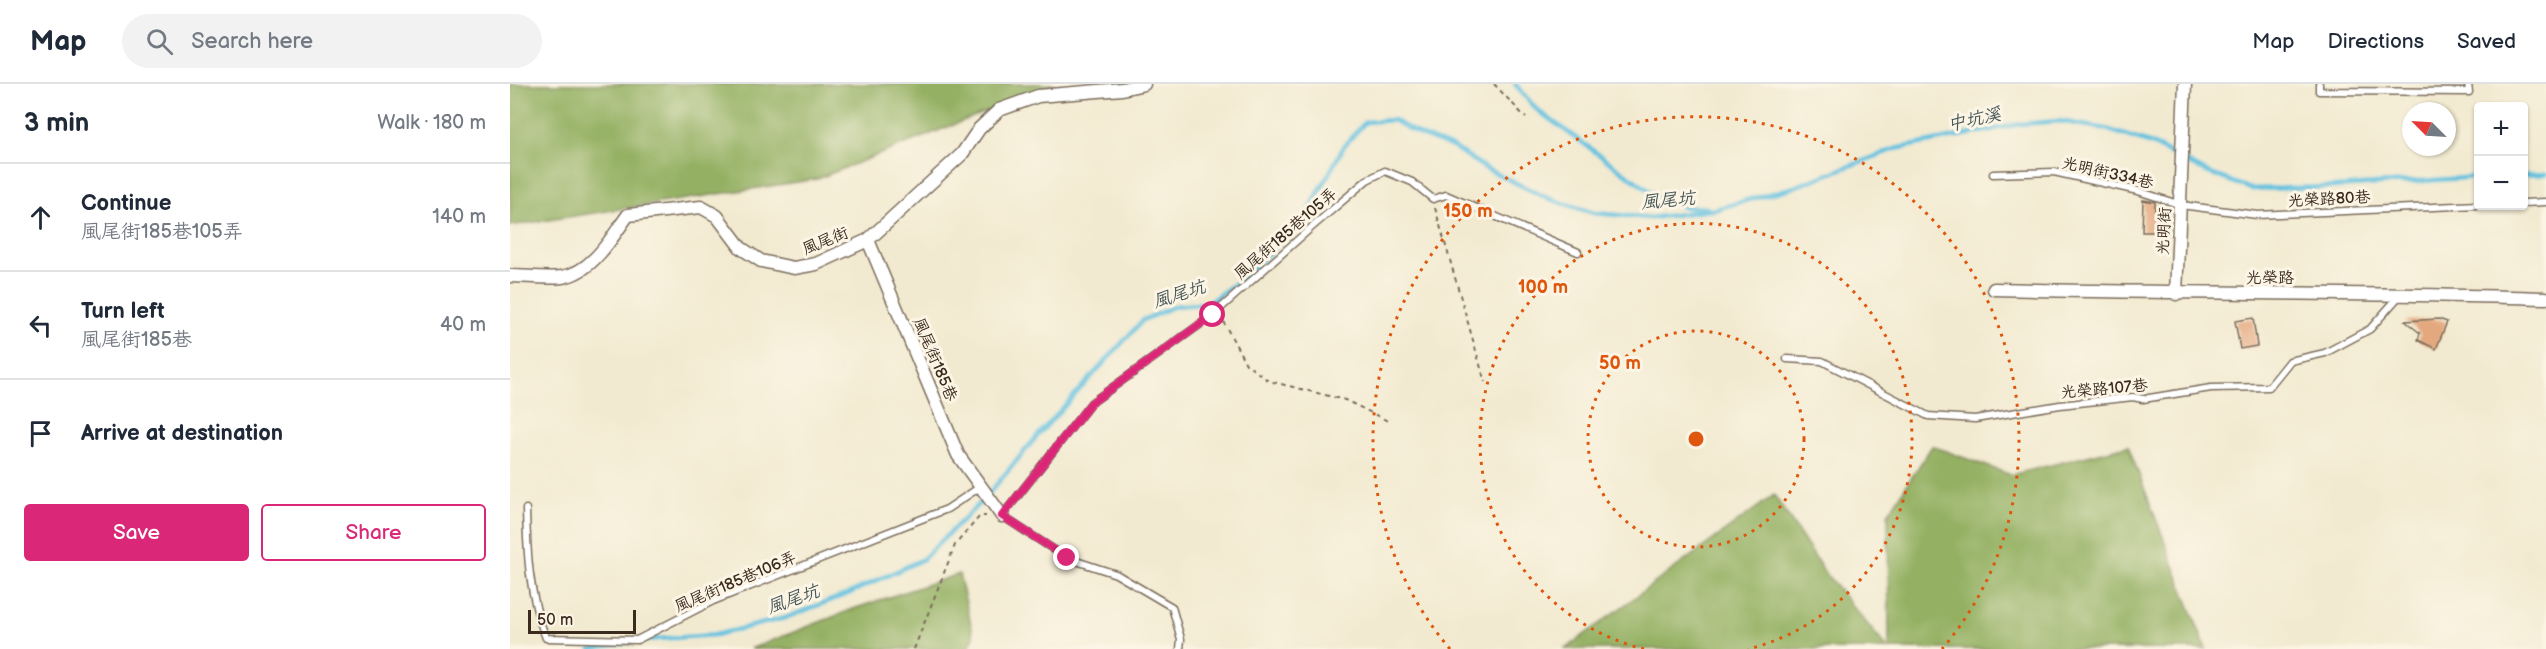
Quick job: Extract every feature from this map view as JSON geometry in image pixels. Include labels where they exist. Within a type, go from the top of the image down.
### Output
[{"type":"street","name":"風尾街","points":[[510,276],[563,277],[580,271],[605,248],[628,215],[701,207],[717,216],[726,226],[733,240],[751,256],[761,261],[783,267],[816,264],[868,240],[962,154],[979,129],[999,110],[1038,96],[1122,89],[1144,84]]},
{"type":"street","name":"光明街","points":[[2176,294],[2185,84]]},
{"type":"street","name":"風尾街185巷","points":[[868,240],[958,455],[1002,516]]},
{"type":"street","name":"光榮路","points":[[1994,289],[2176,294],[2402,293],[2546,298]]},
{"type":"lane","points":[[2319,84],[2319,91],[2469,92],[2469,84]]},
{"type":"lane","name":"風尾街185巷105弄","points":[[1002,516],[1091,403],[1218,311],[1367,180],[1385,171],[1412,182],[1432,199]]},
{"type":"lane","name":"光明街334巷","points":[[1993,174],[2054,172],[2138,191],[2181,205]]},
{"type":"lane","points":[[1432,199],[1446,195],[1578,252]]},
{"type":"lane","points":[[2528,203],[2546,202]]},
{"type":"lane","name":"光榮路80巷","points":[[2181,205],[2257,215],[2474,205]]},
{"type":"lane","name":"光榮路107巷","points":[[1787,359],[1822,361],[1928,416],[1975,419],[2060,405],[2133,397],[2143,399],[2211,388],[2269,387],[2290,361],[2325,353],[2370,329],[2402,293]]},
{"type":"lane","name":"風尾街185巷106弄","points":[[526,509],[529,575],[546,638],[637,640],[713,601],[947,509],[980,487]]},
{"type":"lane","points":[[1002,516],[1067,558],[1116,574],[1172,606],[1181,639],[1180,649]]},
{"type":"path","points":[[1494,84],[1526,118]]},
{"type":"path","points":[[1432,199],[1485,382]]},
{"type":"path","points":[[1218,311],[1246,364],[1269,381],[1345,400],[1390,422]]},
{"type":"path","points":[[914,649],[955,545],[980,516],[1002,516]]},
{"type":"green space","points":[[510,84],[1056,84],[817,179],[510,226]]},
{"type":"green space","points":[[1932,446],[2011,475],[2128,446],[2206,649],[1889,649],[1888,514]]},
{"type":"green space","points":[[1774,495],[1825,573],[1888,649],[1565,649]]},
{"type":"green space","points":[[959,574],[974,637],[968,649],[750,649],[856,608]]},
{"type":"building","points":[[2143,200],[2155,202],[2155,210],[2159,210],[2159,221],[2164,221],[2164,232],[2142,232]]},
{"type":"building","points":[[2253,318],[2257,346],[2240,349],[2235,321]]},
{"type":"building","points":[[2439,319],[2447,322],[2436,349],[2418,340],[2420,333],[2405,321]]},
{"type":"waterway","name":"中坑溪","points":[[1515,84],[1537,110],[1658,197],[1683,207],[1707,208]]},
{"type":"waterway","name":"風尾坑","points":[[641,640],[715,635],[785,618],[850,593],[923,559],[986,497],[1039,434],[1143,320],[1175,306],[1208,303],[1246,275],[1305,218],[1344,146],[1365,122],[1393,120],[1420,135],[1453,147],[1485,168],[1547,198],[1594,213],[1651,218],[1718,209]]},
{"type":"waterway","name":"中坑溪","points":[[1716,209],[1794,187],[1895,149],[2020,124],[2059,121],[2106,129],[2152,144],[2206,172],[2251,189],[2335,187],[2474,177]]},
{"type":"waterway","name":"中坑溪","points":[[2528,175],[2546,174]]},
{"type":"waterway","name":"風尾坑","points":[[591,649],[629,642]]},
{"type":"route","points":[[1067,558],[1002,516],[1091,403],[1213,315]]}]
